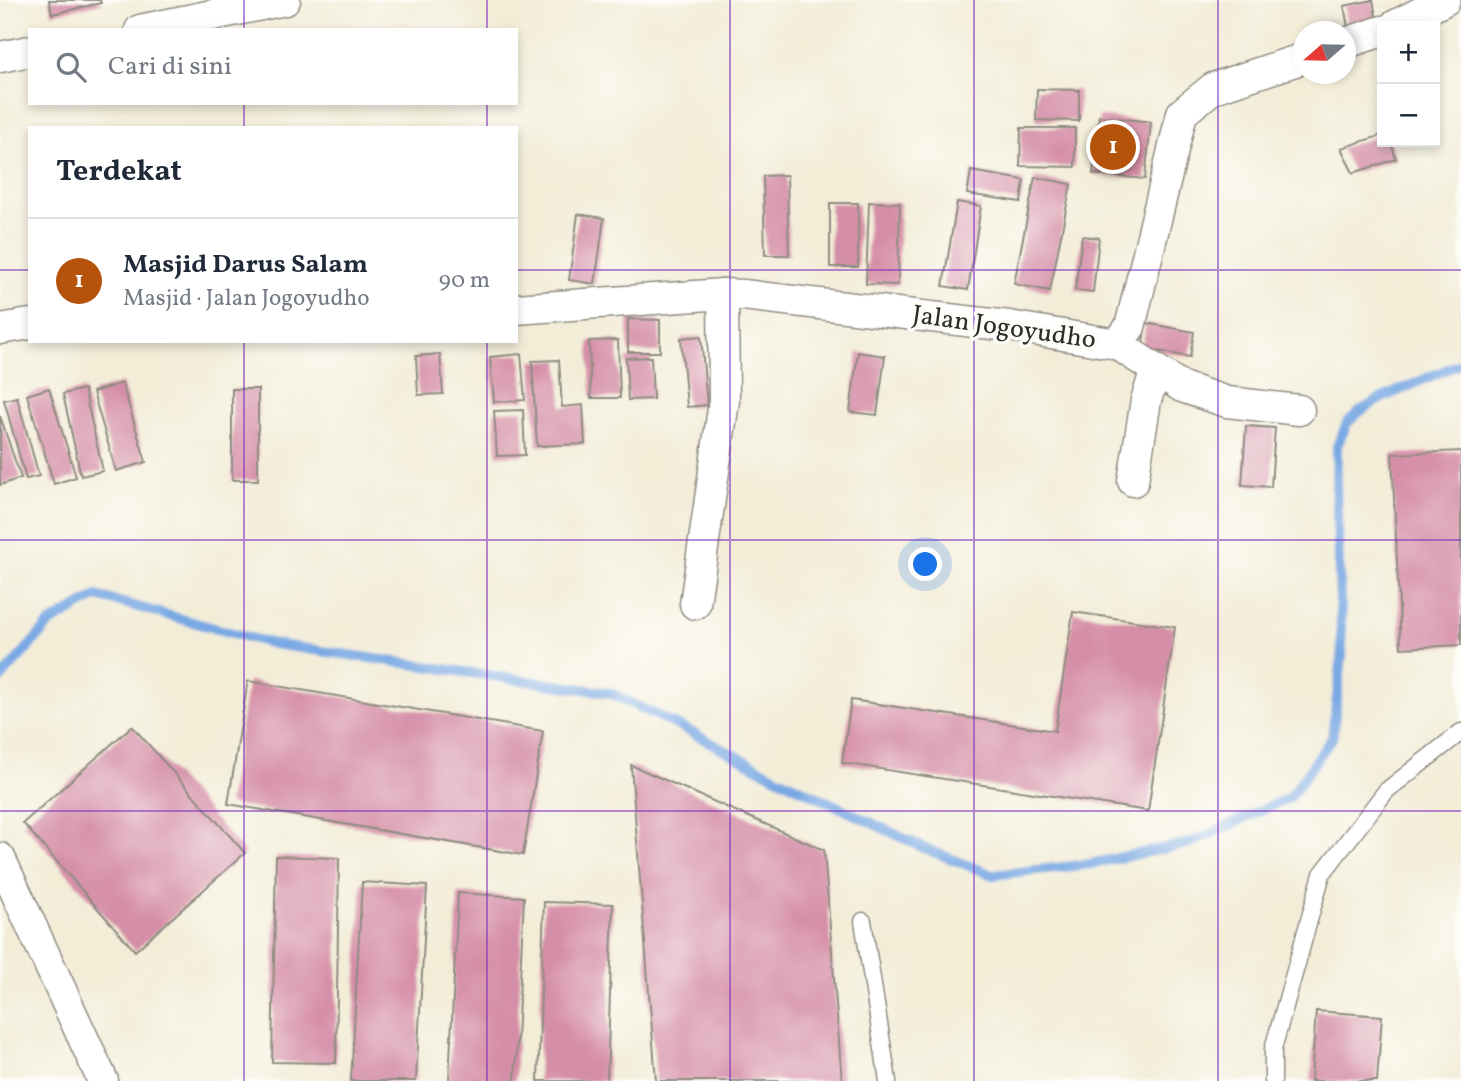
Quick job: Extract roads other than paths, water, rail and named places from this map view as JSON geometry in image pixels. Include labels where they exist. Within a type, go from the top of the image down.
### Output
[{"type":"street","points":[[150,28],[285,0]]},
{"type":"street","points":[[1404,21],[1445,0]]},
{"type":"street","points":[[1356,40],[1377,33]]},
{"type":"street","points":[[0,57],[28,51]]},
{"type":"street","name":"Jalan Jogoyudho","points":[[518,309],[723,294],[1009,326],[1117,344],[1130,327],[1182,113],[1213,88],[1293,62]]},
{"type":"street","points":[[695,604],[724,401],[723,294]]},
{"type":"street","points":[[0,329],[28,324]]},
{"type":"street","points":[[1117,344],[1182,387],[1227,402],[1298,410]]},
{"type":"street","points":[[1133,481],[1146,400],[1156,370]]},
{"type":"street","points":[[0,858],[103,1081]]},
{"type":"lane","points":[[1273,1081],[1273,1049],[1322,874],[1386,791],[1461,732]]},
{"type":"lane","points":[[863,921],[888,1081]]},
{"type":"waterway","points":[[0,679],[50,623],[97,596],[273,644],[610,693],[926,849],[993,875],[1090,864],[1190,843],[1290,797],[1332,738],[1342,657],[1337,446],[1347,423],[1359,412],[1380,399],[1461,363]]},
{"type":"place","name":"Masjid Darus Salam","points":[[1113,147]]}]
